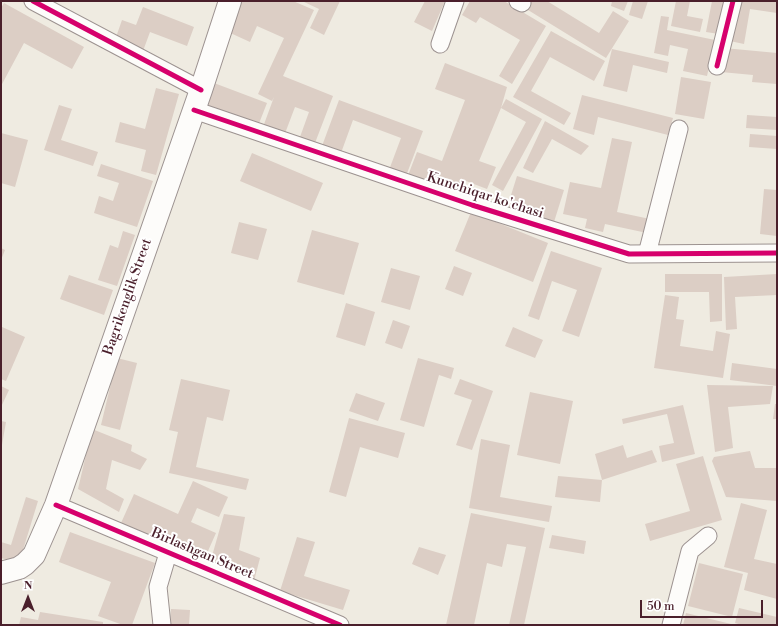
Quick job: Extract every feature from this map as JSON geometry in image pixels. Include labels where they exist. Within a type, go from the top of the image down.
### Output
[{"type":"main road","name":"Bagrikenglik Street","points":[[1,573],[19,568],[34,555],[56,505],[230,1]]},
{"type":"street","name":"Kunchiqar ko'chasi","points":[[33,1],[197,100],[502,214],[628,254],[777,253]]},
{"type":"street","points":[[440,44],[455,1]]},
{"type":"street","points":[[717,66],[733,1]]},
{"type":"street","points":[[647,254],[679,129]]},
{"type":"street","name":"Birlashgan Street","points":[[56,505],[340,625]]},
{"type":"street","points":[[671,625],[690,551],[708,536]]},
{"type":"street","points":[[162,625],[158,587],[168,553]]},
{"type":"building","points":[[240,1],[293,1],[314,10],[283,76],[333,96],[315,143],[300,137],[309,112],[295,107],[284,136],[263,127],[274,97],[272,101],[258,94],[284,38],[257,26],[250,42],[226,31]]},
{"type":"building","points":[[302,1],[340,1],[324,35],[310,28],[319,9]]},
{"type":"building","points":[[425,1],[445,1],[432,31],[414,22]]},
{"type":"building","points":[[470,1],[504,1],[546,26],[512,84],[499,76],[520,40],[480,17],[476,23],[462,15]]},
{"type":"building","points":[[524,1],[547,1],[599,33],[613,11],[629,21],[606,58],[528,10],[531,6]]},
{"type":"building","points":[[612,1],[628,1],[624,11],[611,6]]},
{"type":"building","points":[[633,1],[648,1],[642,19],[629,15]]},
{"type":"building","points":[[676,1],[690,1],[687,16],[703,19],[700,32],[671,26]]},
{"type":"building","points":[[712,1],[726,1],[719,34],[706,32]]},
{"type":"building","points":[[732,1],[777,1],[777,13],[750,9],[744,44],[725,40]]},
{"type":"building","points":[[4,3],[84,47],[72,69],[24,43],[1,86],[1,8]]},
{"type":"building","points":[[143,7],[194,27],[187,46],[150,32],[143,51],[115,40],[122,20],[136,25]]},
{"type":"building","points":[[661,16],[669,17],[667,30],[715,40],[707,76],[683,71],[688,49],[670,45],[668,56],[654,53]]},
{"type":"building","points":[[551,31],[605,61],[594,81],[550,57],[531,91],[571,113],[564,125],[513,97]]},
{"type":"building","points":[[724,48],[777,53],[777,84],[752,82],[753,75],[721,72]]},
{"type":"building","points":[[612,49],[669,62],[667,73],[633,65],[627,92],[603,86]]},
{"type":"building","points":[[445,63],[507,87],[501,108],[479,161],[496,167],[487,189],[466,181],[460,198],[407,178],[417,152],[442,161],[465,100],[435,89]]},
{"type":"building","points":[[681,77],[711,82],[704,119],[675,114]]},
{"type":"building","points":[[214,83],[267,103],[258,126],[205,106]]},
{"type":"building","points":[[156,88],[179,94],[156,175],[141,171],[146,150],[115,142],[120,122],[145,129]]},
{"type":"building","points":[[582,95],[673,118],[668,135],[598,117],[594,135],[573,129]]},
{"type":"building","points":[[506,99],[542,119],[503,191],[492,185],[526,122],[501,108]]},
{"type":"building","points":[[339,100],[423,131],[406,176],[389,170],[401,138],[353,120],[341,153],[322,146]]},
{"type":"building","points":[[59,105],[72,109],[61,140],[98,152],[93,166],[44,150]]},
{"type":"building","points":[[747,115],[777,117],[777,130],[746,128]]},
{"type":"building","points":[[545,121],[589,146],[581,155],[552,139],[533,173],[523,168]]},
{"type":"building","points":[[1,133],[28,140],[15,187],[1,183]]},
{"type":"building","points":[[750,134],[777,136],[777,149],[749,147]]},
{"type":"building","points":[[612,138],[632,142],[617,212],[650,219],[647,233],[605,224],[603,232],[585,228],[587,219],[563,214],[570,182],[601,188]]},
{"type":"building","points":[[252,153],[323,183],[311,211],[240,181]]},
{"type":"building","points":[[101,164],[153,181],[137,227],[94,213],[99,196],[113,201],[119,183],[97,176]]},
{"type":"building","points":[[517,176],[564,190],[554,222],[507,208]]},
{"type":"building","points":[[764,189],[777,190],[777,236],[760,234]]},
{"type":"building","points":[[471,212],[548,243],[533,282],[455,251]]},
{"type":"building","points":[[239,222],[267,229],[258,260],[231,253]]},
{"type":"building","points":[[312,230],[359,243],[344,295],[297,282]]},
{"type":"building","points":[[123,231],[135,235],[117,286],[98,280],[110,245],[118,248]]},
{"type":"building","points":[[1,248],[5,250],[1,260]]},
{"type":"building","points":[[551,251],[602,268],[579,337],[562,331],[577,290],[552,281],[539,320],[528,316]]},
{"type":"building","points":[[454,266],[472,273],[463,296],[445,289]]},
{"type":"building","points":[[391,268],[420,276],[410,310],[381,302]]},
{"type":"building","points":[[665,274],[722,274],[722,321],[710,322],[709,292],[665,292]]},
{"type":"building","points":[[777,274],[777,295],[735,297],[737,329],[726,330],[724,277]]},
{"type":"building","points":[[69,275],[113,290],[104,315],[60,299]]},
{"type":"building","points":[[665,295],[679,297],[676,319],[684,320],[680,346],[713,351],[716,331],[730,334],[723,378],[654,368]]},
{"type":"building","points":[[346,303],[375,312],[365,346],[336,337]]},
{"type":"building","points":[[393,320],[410,326],[402,349],[385,343]]},
{"type":"building","points":[[2,327],[25,337],[6,381],[1,379]]},
{"type":"building","points":[[513,327],[543,340],[535,358],[505,346]]},
{"type":"building","points":[[117,358],[137,363],[120,430],[101,425]]},
{"type":"building","points":[[418,358],[454,368],[451,379],[439,375],[424,427],[400,420]]},
{"type":"building","points":[[732,363],[777,369],[777,386],[730,380]]},
{"type":"building","points":[[181,379],[230,390],[223,421],[207,417],[196,467],[249,479],[246,490],[169,473],[178,432],[169,430]]},
{"type":"building","points":[[460,379],[493,391],[472,450],[456,445],[472,400],[454,394]]},
{"type":"building","points":[[707,385],[773,386],[770,404],[728,407],[733,448],[715,452]]},
{"type":"building","points":[[1,386],[9,390],[1,407]]},
{"type":"building","points":[[530,392],[573,401],[560,464],[517,455]]},
{"type":"building","points":[[356,393],[385,403],[378,421],[349,411]]},
{"type":"building","points":[[775,404],[777,404],[777,419],[773,419]]},
{"type":"building","points":[[683,405],[695,454],[662,462],[659,446],[674,443],[667,414],[623,424],[622,419]]},
{"type":"building","points":[[349,418],[405,433],[398,458],[360,447],[346,497],[329,492]]},
{"type":"building","points":[[1,421],[6,422],[2,445],[1,444]]},
{"type":"building","points":[[92,429],[132,445],[131,451],[147,459],[140,470],[112,460],[106,489],[124,499],[119,512],[78,489]]},
{"type":"building","points":[[481,439],[510,445],[500,497],[552,506],[549,522],[469,508]]},
{"type":"building","points":[[623,445],[627,458],[652,450],[657,462],[602,480],[595,454]]},
{"type":"building","points":[[750,451],[755,468],[777,468],[777,501],[726,497],[712,461],[714,457]]},
{"type":"building","points":[[703,456],[722,520],[650,541],[645,524],[690,511],[676,464]]},
{"type":"building","points":[[558,476],[602,480],[600,502],[555,497]]},
{"type":"building","points":[[193,481],[228,497],[219,517],[197,508],[191,522],[216,533],[204,560],[121,523],[134,494],[178,514]]},
{"type":"building","points":[[26,497],[38,501],[19,563],[1,558],[1,542],[11,545]]},
{"type":"building","points":[[741,503],[767,510],[754,559],[777,564],[777,599],[744,590],[748,573],[724,567]]},
{"type":"building","points":[[471,513],[545,528],[524,625],[509,625],[526,547],[507,544],[502,567],[487,563],[474,625],[446,625]]},
{"type":"building","points":[[224,514],[245,517],[239,550],[260,558],[254,581],[210,563]]},
{"type":"building","points":[[70,532],[155,563],[132,625],[123,625],[98,616],[111,582],[59,562]]},
{"type":"building","points":[[552,535],[586,541],[584,554],[549,548]]},
{"type":"building","points":[[297,537],[315,542],[304,576],[350,590],[343,610],[280,591]]},
{"type":"building","points":[[419,547],[446,555],[438,575],[412,564]]},
{"type":"building","points":[[699,563],[743,574],[732,617],[688,606]]},
{"type":"building","points":[[739,608],[777,617],[777,625],[742,625],[735,623]]},
{"type":"building","points":[[171,609],[190,610],[189,625],[170,625]]},
{"type":"building","points":[[40,612],[103,622],[103,625],[19,625],[21,617],[38,620]]},
{"type":"building","points":[[686,613],[731,624],[731,625],[683,625]]},
{"type":"cycle path","points":[[33,1],[201,90]]},
{"type":"cycle path","points":[[717,66],[733,1]]},
{"type":"cycle path","points":[[194,110],[472,205],[629,254],[777,253]]},
{"type":"cycle path","points":[[56,505],[340,625]]}]
